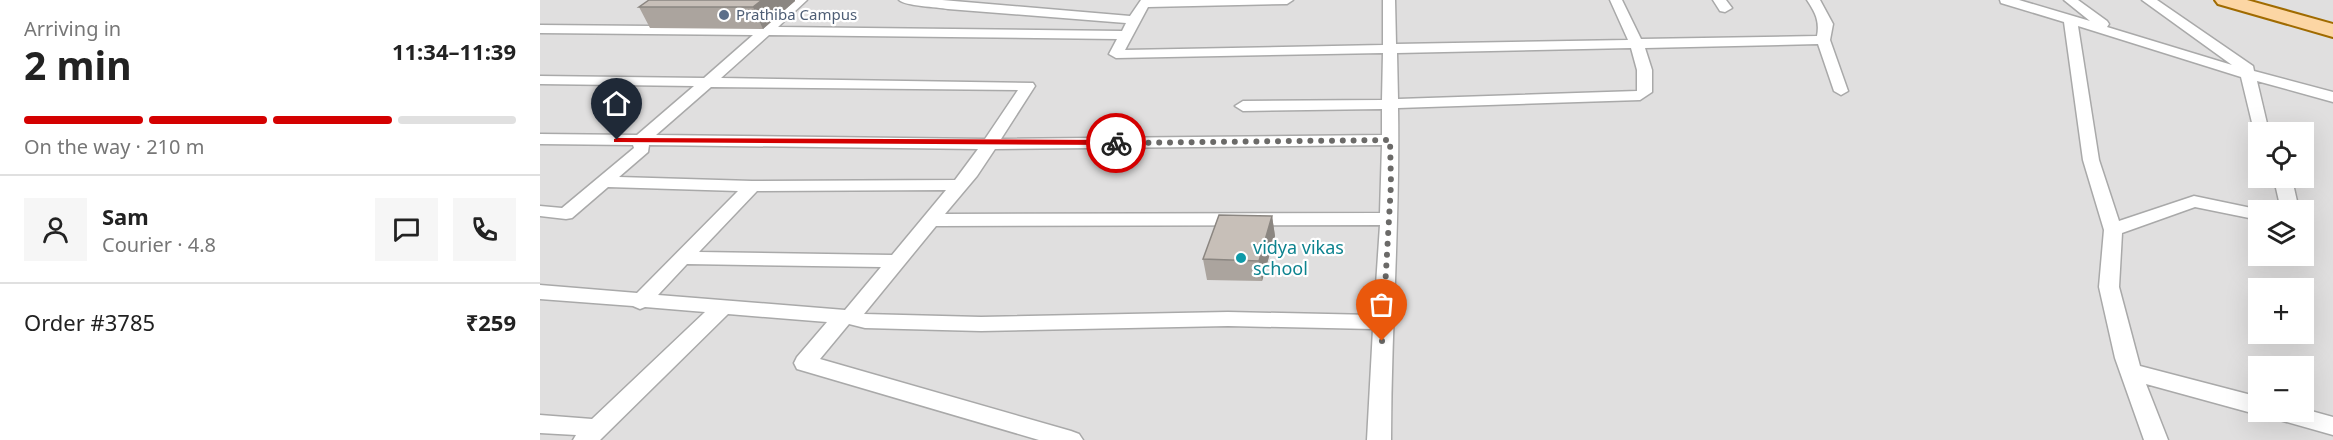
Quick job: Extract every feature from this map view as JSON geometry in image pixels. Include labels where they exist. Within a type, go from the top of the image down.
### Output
[{"type":"main road","points":[[2230,1],[2333,31]]},
{"type":"street","points":[[640,141],[801,0]]},
{"type":"street","points":[[905,0],[1134,20]]},
{"type":"street","points":[[1287,0],[1144,3],[1116,54],[1823,40]]},
{"type":"street","points":[[1379,440],[1389,219],[1389,0]]},
{"type":"street","points":[[1243,106],[1390,104],[1640,95],[1645,92],[1647,82],[1636,43],[1616,0]]},
{"type":"street","points":[[1814,0],[1826,24],[1823,40],[1841,91]]},
{"type":"street","points":[[2006,0],[2253,76],[2333,98]]},
{"type":"street","points":[[2070,0],[2113,33]]},
{"type":"street","points":[[2148,0],[2253,76],[2260,122]]},
{"type":"street","points":[[2070,19],[2091,160],[2113,230],[2109,287],[2131,372],[2156,440]]},
{"type":"street","points":[[540,29],[1126,35]]},
{"type":"street","points":[[540,80],[1028,86],[960,185],[897,261],[805,363],[893,386],[992,418],[1071,440]]},
{"type":"street","points":[[540,139],[989,144],[1390,140]]},
{"type":"street","points":[[540,211],[566,214],[642,149],[640,141]]},
{"type":"street","points":[[604,182],[752,186],[960,185]]},
{"type":"street","points":[[640,302],[752,186]]},
{"type":"street","points":[[2113,230],[2194,201],[2248,213]]},
{"type":"street","points":[[931,220],[1389,219]]},
{"type":"street","points":[[682,258],[897,261]]},
{"type":"street","points":[[540,292],[640,302],[846,317],[865,321],[981,324],[1228,319],[1383,322]]},
{"type":"street","points":[[540,424],[591,434],[722,308]]},
{"type":"street","points":[[2131,372],[2248,403]]},
{"type":"street","points":[[2314,421],[2333,426]]},
{"type":"shaded area","points":[[540,0],[2333,0],[2333,440],[540,440]]},
{"type":"building","points":[[649,0],[762,0],[753,7],[639,7]]},
{"type":"building","points":[[1219,215],[1272,216],[1259,261],[1203,259]]},
{"type":"way so far","points":[[1116,143],[1390,140],[1391,184],[1382,341]]},
{"type":"place","name":"Prathiba Campus","points":[[724,15]]},
{"type":"place","name":"vidya vikas school","points":[[1241,258]]},
{"type":"route","points":[[617,140],[1116,143]]}]
